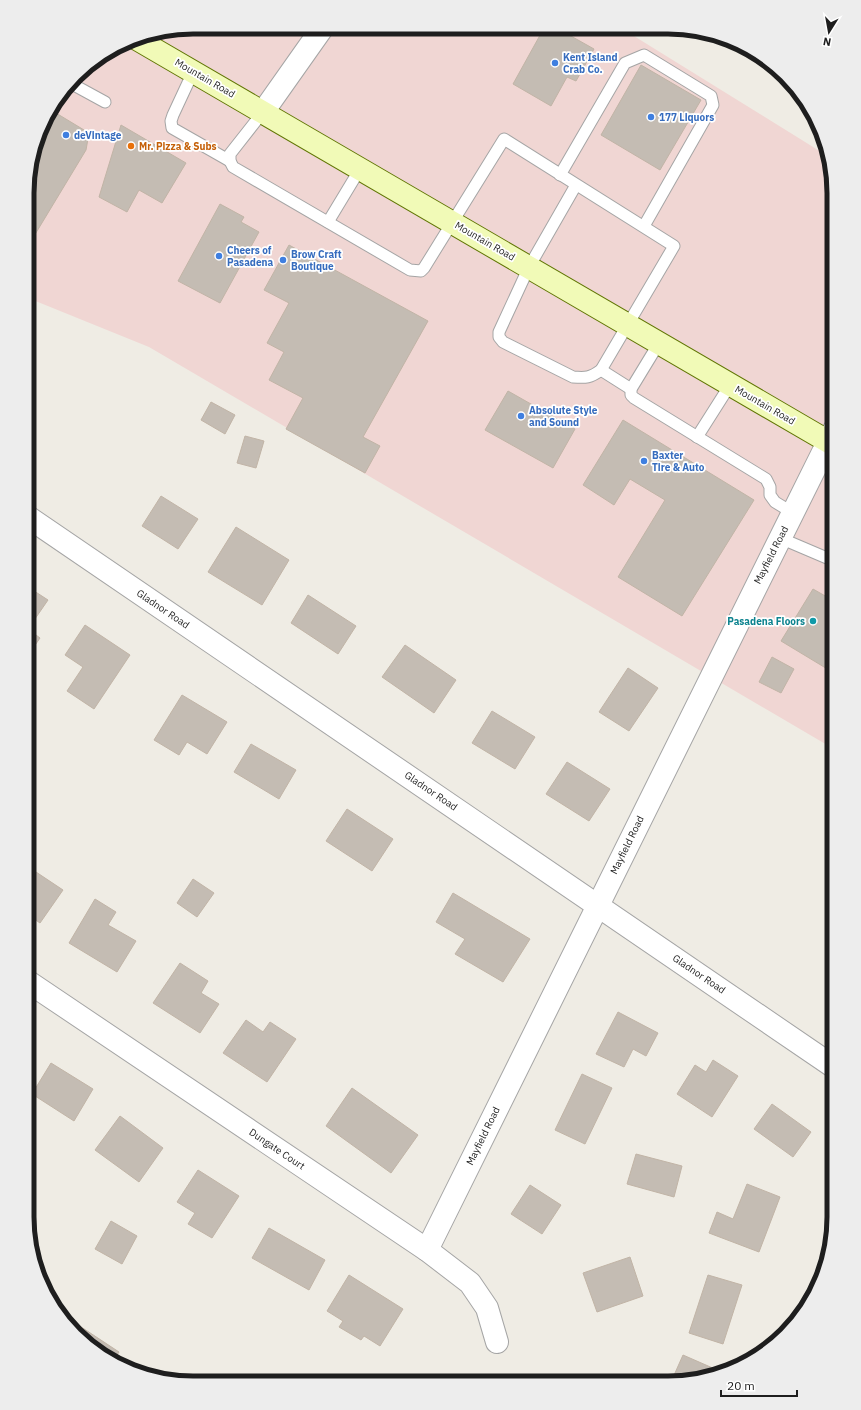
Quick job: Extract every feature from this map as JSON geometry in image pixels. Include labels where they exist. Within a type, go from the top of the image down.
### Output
[{"type":"main road","name":"Mountain Road","points":[[142,42],[730,384],[827,436]]},
{"type":"street","points":[[263,112],[318,34]]},
{"type":"street","name":"Mayfield Road","points":[[427,1250],[792,513],[827,448]]},
{"type":"street","name":"Gladnor Road","points":[[34,521],[827,1062]]},
{"type":"street","name":"Dungate Court","points":[[34,986],[427,1250],[470,1283],[487,1308],[497,1342]]},
{"type":"lane","points":[[560,175],[625,62],[644,55],[711,96],[713,105],[644,226]]},
{"type":"lane","points":[[193,72],[173,115],[171,121],[172,128],[230,161]]},
{"type":"lane","points":[[75,86],[105,102]]},
{"type":"lane","points":[[263,112],[230,154],[230,161],[233,167],[410,270],[421,271],[424,268],[504,140],[674,246],[601,370],[593,376],[584,378],[573,377],[504,342],[499,337],[499,332],[529,267],[576,185]]},
{"type":"lane","points":[[328,222],[360,168]]},
{"type":"lane","points":[[659,343],[631,389],[631,395],[766,479],[770,488],[770,495],[774,502],[792,513]]},
{"type":"lane","points":[[601,370],[631,389]]},
{"type":"lane","points":[[697,437],[730,384]]},
{"type":"lane","points":[[780,538],[827,558]]},
{"type":"shaded area","points":[[182,34],[631,34],[822,153],[827,182],[827,745],[149,347],[34,300],[34,182],[42,142],[55,113],[73,88],[88,73],[113,55],[142,42]]},
{"type":"building","name":"Kent Island Crab Co.","points":[[541,34],[567,34],[594,49],[576,81],[567,77],[551,106],[513,84]]},
{"type":"building","name":"177 Liquors","points":[[641,65],[701,100],[660,170],[601,135]]},
{"type":"building","points":[[55,113],[89,133],[86,150],[34,236],[35,172],[42,142]]},
{"type":"building","points":[[121,125],[186,163],[162,203],[139,190],[127,212],[99,197]]},
{"type":"building","name":"Cheers of Pasadena","points":[[220,204],[244,217],[241,222],[259,232],[220,303],[178,281]]},
{"type":"building","points":[[289,245],[428,321],[363,437],[380,446],[365,473],[286,429],[303,398],[269,380],[284,352],[267,343],[289,303],[264,290]]},
{"type":"building","points":[[508,391],[575,429],[553,468],[485,430]]},
{"type":"building","points":[[211,402],[235,415],[225,434],[201,420]]},
{"type":"building","points":[[623,420],[754,500],[682,616],[618,577],[665,500],[630,479],[614,505],[583,485]]},
{"type":"building","points":[[245,436],[264,441],[256,468],[237,463]]},
{"type":"building","points":[[161,496],[198,519],[178,549],[142,526]]},
{"type":"building","points":[[236,527],[289,560],[262,605],[208,572]]},
{"type":"building","name":"Pasadena Floors","points":[[813,589],[827,597],[827,669],[781,641]]},
{"type":"building","points":[[34,591],[48,600],[34,620]]},
{"type":"building","points":[[308,595],[356,626],[338,654],[291,623]]},
{"type":"building","points":[[85,625],[130,655],[94,709],[67,691],[83,667],[65,655]]},
{"type":"building","points":[[34,634],[40,638],[34,647]]},
{"type":"building","points":[[405,645],[456,680],[434,713],[382,677]]},
{"type":"building","points":[[772,657],[794,669],[781,693],[759,682]]},
{"type":"building","points":[[628,668],[658,688],[629,731],[599,712]]},
{"type":"building","points":[[182,695],[227,722],[207,754],[187,742],[179,755],[154,740]]},
{"type":"building","points":[[492,711],[535,737],[515,769],[472,743]]},
{"type":"building","points":[[251,744],[296,770],[279,799],[234,772]]},
{"type":"building","points":[[567,762],[610,789],[589,821],[546,794]]},
{"type":"building","points":[[347,809],[393,839],[372,871],[326,841]]},
{"type":"building","points":[[34,871],[63,890],[40,923],[34,919]]},
{"type":"building","points":[[193,879],[214,893],[197,917],[177,903]]},
{"type":"building","points":[[453,893],[530,939],[503,982],[455,954],[465,939],[436,922]]},
{"type":"building","points":[[95,899],[116,912],[108,925],[136,941],[117,972],[69,943]]},
{"type":"building","points":[[180,963],[208,981],[201,993],[219,1004],[200,1033],[153,1003]]},
{"type":"building","points":[[618,1012],[658,1033],[646,1056],[633,1049],[624,1067],[596,1054]]},
{"type":"building","points":[[246,1020],[263,1032],[270,1022],[296,1039],[267,1082],[223,1053]]},
{"type":"building","points":[[713,1060],[738,1076],[712,1117],[677,1094],[695,1065],[706,1072]]},
{"type":"building","points":[[51,1063],[93,1089],[74,1121],[34,1095],[34,1091]]},
{"type":"building","points":[[582,1074],[612,1088],[585,1144],[555,1130]]},
{"type":"building","points":[[352,1088],[418,1135],[391,1173],[326,1126]]},
{"type":"building","points":[[772,1104],[811,1132],[793,1157],[754,1129]]},
{"type":"building","points":[[120,1116],[163,1148],[139,1182],[95,1150]]},
{"type":"building","points":[[636,1154],[682,1166],[674,1197],[627,1184]]},
{"type":"building","points":[[198,1170],[239,1196],[212,1238],[188,1224],[195,1213],[177,1202]]},
{"type":"building","points":[[747,1184],[780,1197],[759,1252],[709,1233],[717,1212],[733,1219]]},
{"type":"building","points":[[530,1185],[561,1205],[542,1234],[511,1214]]},
{"type":"building","points":[[111,1221],[137,1236],[122,1264],[95,1249]]},
{"type":"building","points":[[269,1228],[325,1260],[309,1290],[252,1258]]},
{"type":"building","points":[[630,1257],[643,1296],[597,1312],[583,1273]]},
{"type":"building","points":[[349,1275],[403,1309],[380,1346],[364,1336],[361,1340],[339,1327],[343,1321],[327,1311]]},
{"type":"building","points":[[708,1275],[742,1285],[723,1344],[689,1333]]},
{"type":"building","points":[[72,1321],[119,1352],[116,1357],[113,1355],[88,1337]]},
{"type":"building","points":[[683,1355],[715,1369],[689,1375],[674,1376]]},
{"type":"place","name":"Kent Island Crab Co.","points":[[555,63]]},
{"type":"place","name":"177 Liquors","points":[[651,117]]},
{"type":"place","name":"deVintage","points":[[66,135]]},
{"type":"place","name":"Mr. Pizza & Subs","points":[[131,146]]},
{"type":"place","name":"Cheers of Pasadena","points":[[219,256]]},
{"type":"place","name":"Brow Craft Boutique","points":[[283,260]]},
{"type":"place","name":"Absolute Style and Sound","points":[[521,416]]},
{"type":"place","name":"Baxter Tire & Auto","points":[[644,461]]},
{"type":"place","name":"Pasadena Floors","points":[[813,621]]}]
